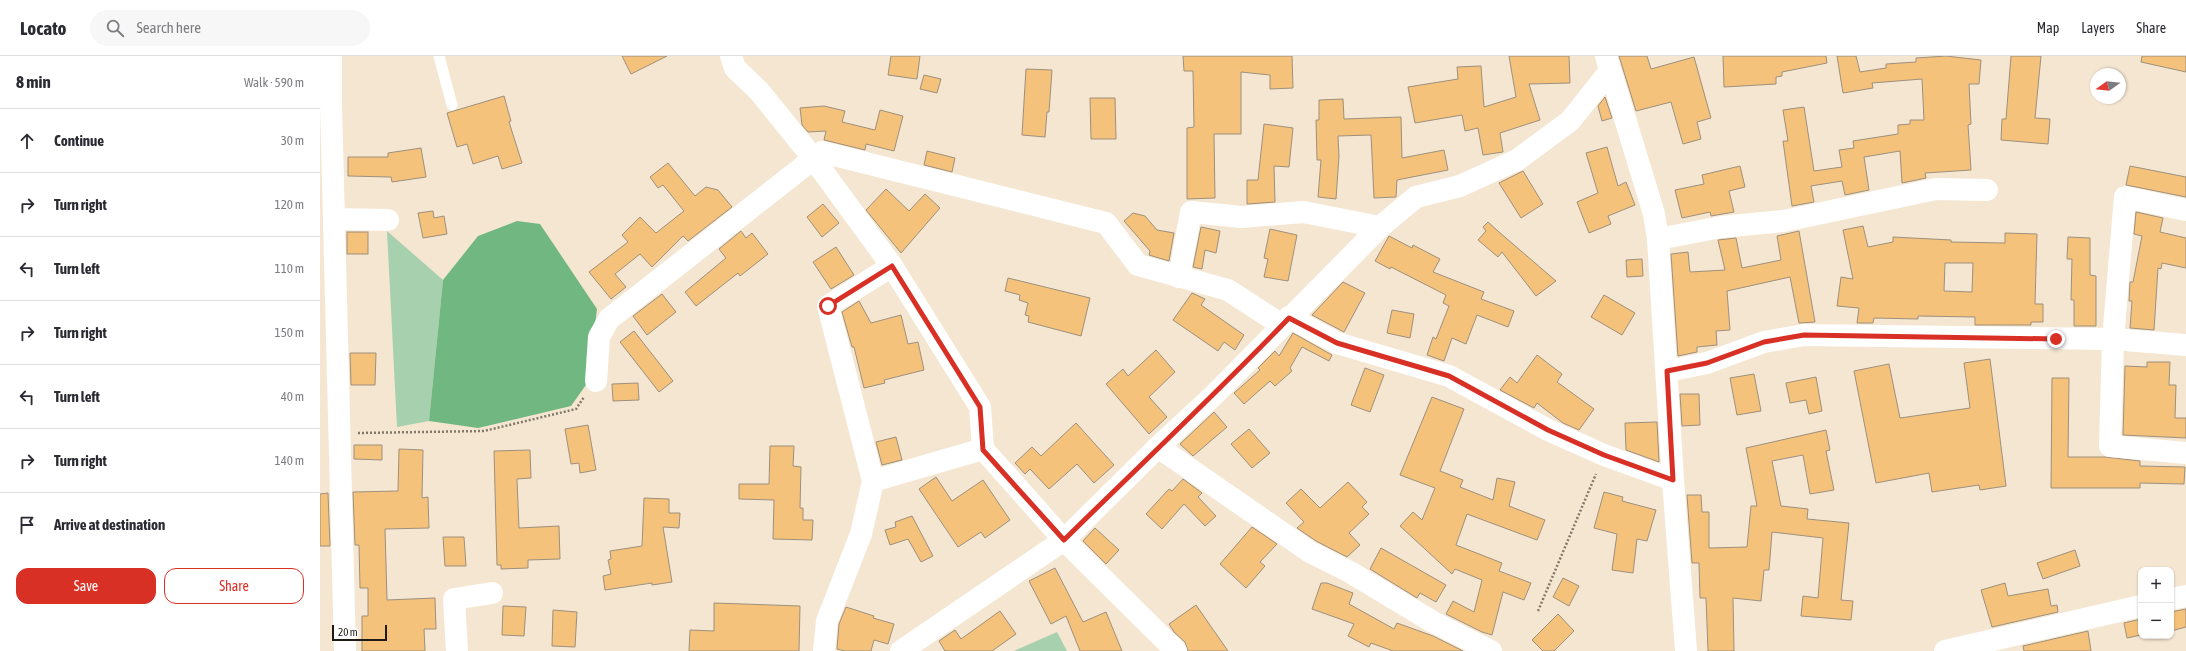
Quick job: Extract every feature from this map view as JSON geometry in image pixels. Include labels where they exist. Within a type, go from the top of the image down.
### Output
[{"type":"street","points":[[331,56],[325,104],[334,219],[345,651]]},
{"type":"street","points":[[731,56],[735,68],[759,91],[813,158],[892,266],[980,407],[983,450],[1064,540],[1176,651]]},
{"type":"street","points":[[901,651],[1064,540],[1158,447],[1214,395],[1380,227],[1416,197],[1460,186],[1517,160],[1570,122],[1608,64]]},
{"type":"street","points":[[1608,64],[1654,214],[1658,239],[1673,480],[1686,651]]},
{"type":"street","points":[[596,380],[599,337],[609,319],[822,152],[1106,223],[1138,265],[1228,290],[1286,321],[1337,343],[1449,376],[1548,430],[1604,455],[1673,480]]},
{"type":"street","points":[[1658,239],[1721,227],[1784,221],[1936,189],[1987,190]]},
{"type":"street","points":[[2186,210],[2125,197],[2113,339],[2110,446],[2186,453]]},
{"type":"street","points":[[1179,277],[1191,212],[1242,217],[1303,212],[1380,227]]},
{"type":"street","points":[[334,219],[388,220]]},
{"type":"street","points":[[824,651],[827,622],[861,534],[873,481],[828,306],[892,266]]},
{"type":"street","points":[[1667,371],[1707,363],[1764,342],[1804,335],[2113,339],[2186,345]]},
{"type":"street","points":[[1158,447],[1310,552],[1350,572],[1433,622],[1491,651]]},
{"type":"street","points":[[873,481],[983,450]]},
{"type":"street","points":[[457,651],[454,599],[492,593]]},
{"type":"street","points":[[2174,598],[2186,596]]},
{"type":"street","points":[[1945,651],[2138,607]]},
{"type":"lane","points":[[439,56],[452,105]]},
{"type":"path","points":[[339,433],[484,431],[576,409],[596,380]]},
{"type":"path","points":[[1538,611],[1604,455]]},
{"type":"green space","points":[[517,221],[540,224],[597,309],[588,382],[571,406],[478,428],[429,421],[443,280],[478,236]]},
{"type":"green space","points":[[387,231],[443,280],[429,421],[397,427]]},
{"type":"green space","points":[[1057,632],[1067,651],[1014,651]]},
{"type":"building","points":[[622,56],[667,56],[631,74]]},
{"type":"building","points":[[891,56],[920,56],[917,79],[888,75]]},
{"type":"building","points":[[1183,56],[1292,56],[1293,88],[1270,89],[1270,75],[1241,72],[1241,134],[1214,134],[1215,198],[1187,199],[1187,128],[1194,127],[1193,71],[1184,71]]},
{"type":"building","points":[[1509,56],[1569,56],[1570,83],[1529,84],[1540,120],[1500,133],[1503,152],[1483,155],[1478,128],[1465,131],[1462,115],[1415,123],[1408,87],[1458,79],[1457,67],[1481,66],[1484,107],[1516,97]]},
{"type":"building","points":[[1619,56],[1647,56],[1651,69],[1694,57],[1711,118],[1697,122],[1701,139],[1683,144],[1671,102],[1636,111]]},
{"type":"building","points":[[1723,56],[1826,56],[1827,63],[1782,72],[1782,76],[1776,77],[1776,84],[1724,87]]},
{"type":"building","points":[[1837,56],[1856,56],[1860,72],[1886,68],[1886,64],[1916,62],[1916,58],[1946,56],[1981,60],[1979,84],[1969,84],[1971,124],[1968,125],[1971,170],[1925,173],[1926,178],[1902,183],[1900,151],[1864,157],[1869,190],[1845,195],[1842,181],[1811,186],[1814,202],[1792,206],[1783,141],[1788,141],[1783,110],[1804,107],[1814,171],[1842,167],[1839,150],[1854,148],[1853,141],[1898,134],[1898,125],[1910,124],[1910,120],[1924,120],[1922,79],[1872,83],[1873,88],[1843,93]]},
{"type":"building","points":[[2011,56],[2041,56],[2035,118],[2050,119],[2048,144],[2001,140],[2002,119],[2006,119]]},
{"type":"building","points":[[2142,56],[2186,56],[2186,72],[2141,62]]},
{"type":"building","points":[[1026,69],[1052,70],[1049,112],[1047,112],[1045,137],[1022,135]]},
{"type":"building","points":[[924,75],[941,79],[937,93],[920,89]]},
{"type":"building","points":[[504,96],[511,121],[509,122],[522,163],[502,169],[498,156],[473,164],[467,144],[457,147],[447,113]]},
{"type":"building","points":[[1605,97],[1612,118],[1602,121],[1598,106]]},
{"type":"building","points":[[1090,98],[1115,98],[1116,139],[1091,139]]},
{"type":"building","points":[[1343,99],[1344,119],[1401,117],[1402,158],[1444,150],[1448,170],[1397,180],[1396,197],[1374,198],[1371,135],[1338,136],[1339,156],[1336,199],[1318,197],[1321,160],[1317,160],[1316,120],[1319,120],[1319,100]]},
{"type":"building","points":[[824,106],[845,111],[842,122],[875,130],[880,110],[903,116],[894,151],[866,144],[865,150],[824,140],[826,131],[808,132],[802,125],[800,108]]},
{"type":"building","points":[[1264,124],[1293,128],[1289,167],[1274,166],[1275,202],[1247,204],[1247,180],[1258,180]]},
{"type":"building","points":[[1607,147],[1618,186],[1626,182],[1635,205],[1608,216],[1611,224],[1589,233],[1577,202],[1598,193],[1586,153]]},
{"type":"building","points":[[421,148],[426,177],[392,182],[391,177],[348,176],[348,157],[388,157],[388,153]]},
{"type":"building","points":[[927,151],[955,158],[952,172],[924,165]]},
{"type":"building","points":[[668,163],[695,196],[706,187],[718,190],[732,207],[688,241],[683,236],[652,267],[640,254],[615,274],[626,287],[611,299],[589,272],[628,242],[622,235],[640,217],[656,233],[684,211],[663,185],[658,188],[650,177]]},
{"type":"building","points":[[1740,166],[1745,187],[1729,191],[1734,212],[1711,216],[1710,212],[1682,218],[1675,190],[1704,184],[1702,175]]},
{"type":"building","points":[[2130,166],[2186,177],[2186,197],[2126,185]]},
{"type":"building","points":[[1523,171],[1543,204],[1521,218],[1499,183]]},
{"type":"building","points":[[886,189],[909,211],[925,194],[940,208],[901,253],[866,210]]},
{"type":"building","points":[[823,204],[839,223],[822,237],[807,217]]},
{"type":"building","points":[[433,211],[434,218],[444,216],[447,234],[423,238],[418,213]]},
{"type":"building","points":[[2136,212],[2163,218],[2160,232],[2186,238],[2186,268],[2162,263],[2161,269],[2158,268],[2154,330],[2130,328],[2132,301],[2129,301],[2130,282],[2133,282],[2142,236],[2134,234]]},
{"type":"building","points":[[1133,213],[1145,216],[1157,230],[1174,233],[1169,261],[1149,255],[1150,251],[1124,221]]},
{"type":"building","points":[[1488,222],[1556,281],[1536,296],[1502,252],[1498,257],[1478,240],[1486,231],[1483,227]]},
{"type":"building","points":[[1863,226],[1868,247],[1893,242],[1893,237],[1951,240],[1951,242],[2005,243],[2005,233],[2037,234],[2035,304],[2043,304],[2043,322],[2031,322],[2031,325],[1975,325],[1975,317],[1918,316],[1918,319],[1874,318],[1873,323],[1857,323],[1859,308],[1837,306],[1841,277],[1853,279],[1843,230]],"holes":[[[1945,263],[1973,263],[1972,292],[1944,291]]]},
{"type":"building","points":[[1201,227],[1220,231],[1216,253],[1205,250],[1202,269],[1193,267]]},
{"type":"building","points":[[1270,229],[1297,235],[1288,281],[1264,277],[1268,259],[1264,258]]},
{"type":"building","points":[[741,231],[746,238],[752,233],[768,254],[740,276],[738,273],[696,306],[685,292],[726,258],[719,249]]},
{"type":"building","points":[[1799,231],[1815,322],[1799,323],[1790,277],[1727,291],[1730,330],[1716,331],[1717,345],[1697,347],[1697,352],[1678,356],[1671,254],[1688,252],[1690,272],[1725,270],[1718,240],[1736,238],[1742,268],[1781,260],[1777,236]]},
{"type":"building","points":[[347,232],[368,232],[368,254],[347,254]]},
{"type":"building","points":[[1389,236],[1412,248],[1413,245],[1440,259],[1433,272],[1484,292],[1481,299],[1514,311],[1508,327],[1477,315],[1466,344],[1452,338],[1444,361],[1427,355],[1433,337],[1436,339],[1449,306],[1443,303],[1446,295],[1391,267],[1390,269],[1375,261]]},
{"type":"building","points":[[2068,237],[2090,238],[2090,275],[2096,276],[2096,326],[2074,326],[2074,300],[2071,300],[2072,259],[2067,259]]},
{"type":"building","points":[[836,247],[854,275],[831,289],[813,262]]},
{"type":"building","points":[[1642,259],[1643,276],[1627,277],[1626,260]]},
{"type":"building","points":[[1008,278],[1090,298],[1081,336],[1028,322],[1029,316],[1025,315],[1028,303],[1019,300],[1020,295],[1005,291]]},
{"type":"building","points":[[1343,282],[1365,293],[1344,332],[1312,315]]},
{"type":"building","points":[[1192,293],[1205,299],[1201,305],[1244,335],[1235,350],[1224,342],[1218,351],[1173,320]]},
{"type":"building","points":[[662,294],[676,312],[647,335],[633,316]]},
{"type":"building","points":[[1604,295],[1635,313],[1622,335],[1591,317]]},
{"type":"building","points":[[859,301],[871,323],[901,315],[908,344],[918,342],[924,370],[884,380],[885,383],[864,388],[854,347],[852,347],[842,312]]},
{"type":"building","points":[[1392,310],[1414,314],[1410,338],[1387,333]]},
{"type":"building","points":[[634,331],[673,381],[659,392],[620,342]]},
{"type":"building","points":[[1293,333],[1332,355],[1329,361],[1302,347],[1290,368],[1292,371],[1275,386],[1270,381],[1244,404],[1234,393],[1260,370],[1258,368],[1275,351],[1279,356]]},
{"type":"building","points":[[1156,350],[1175,372],[1149,397],[1167,417],[1149,434],[1106,384],[1123,369],[1128,376]]},
{"type":"building","points":[[350,353],[376,353],[375,385],[351,385]]},
{"type":"building","points":[[1537,355],[1562,374],[1557,382],[1594,409],[1579,430],[1563,423],[1537,403],[1534,408],[1500,390],[1510,377],[1517,383]]},
{"type":"building","points":[[1990,359],[2006,486],[1980,490],[1979,485],[1932,492],[1929,473],[1876,483],[1854,371],[1889,364],[1900,418],[1970,408],[1964,363]]},
{"type":"building","points":[[2147,362],[2170,362],[2169,385],[2176,385],[2175,418],[2186,418],[2186,438],[2123,435],[2125,366],[2147,367]]},
{"type":"building","points":[[1365,368],[1384,375],[1370,412],[1351,405]]},
{"type":"building","points":[[1754,374],[1761,411],[1737,415],[1730,378]]},
{"type":"building","points":[[1816,377],[1822,411],[1809,414],[1806,400],[1790,403],[1786,383]]},
{"type":"building","points":[[2052,378],[2069,378],[2068,457],[2105,457],[2140,461],[2140,466],[2185,467],[2184,484],[2140,483],[2140,488],[2051,488]]},
{"type":"building","points":[[638,383],[639,400],[613,401],[612,384]]},
{"type":"building","points":[[1680,394],[1699,394],[1700,425],[1682,426]]},
{"type":"building","points":[[1432,397],[1464,409],[1440,471],[1463,480],[1460,487],[1493,500],[1497,478],[1515,482],[1509,506],[1545,520],[1537,540],[1467,514],[1456,545],[1502,563],[1499,571],[1531,583],[1524,600],[1503,592],[1492,635],[1482,632],[1446,614],[1453,601],[1474,612],[1482,580],[1455,569],[1452,574],[1400,526],[1413,512],[1422,520],[1435,488],[1400,475]]},
{"type":"building","points":[[1214,412],[1227,427],[1193,456],[1180,444]]},
{"type":"building","points":[[1657,422],[1659,462],[1626,450],[1625,423]]},
{"type":"building","points":[[1076,423],[1114,465],[1094,483],[1077,464],[1049,489],[1030,469],[1025,474],[1015,463],[1032,447],[1041,456]]},
{"type":"building","points":[[588,425],[596,470],[580,473],[579,463],[571,464],[565,429]]},
{"type":"building","points":[[1249,429],[1270,453],[1252,468],[1231,444]]},
{"type":"building","points":[[1826,430],[1830,450],[1826,451],[1834,490],[1810,494],[1803,455],[1772,461],[1781,506],[1808,509],[1807,519],[1849,523],[1841,600],[1853,601],[1851,620],[1801,616],[1803,596],[1818,598],[1823,538],[1772,532],[1769,570],[1764,570],[1761,601],[1733,598],[1734,651],[1708,651],[1706,598],[1700,598],[1699,563],[1692,563],[1687,495],[1701,495],[1702,512],[1709,512],[1709,548],[1747,547],[1751,506],[1757,506],[1746,448]]},
{"type":"building","points":[[896,437],[902,460],[882,465],[876,442]]},
{"type":"building","points":[[354,445],[382,445],[382,460],[354,459]]},
{"type":"building","points":[[770,446],[794,446],[793,466],[801,467],[800,508],[803,508],[803,520],[813,520],[812,540],[773,539],[774,500],[739,499],[739,484],[769,484]]},
{"type":"building","points":[[399,449],[423,450],[422,498],[428,497],[429,528],[385,529],[387,600],[435,598],[436,629],[424,629],[425,651],[362,651],[362,616],[368,616],[368,588],[360,588],[359,545],[355,545],[353,492],[398,491]]},
{"type":"building","points":[[530,450],[531,478],[517,479],[519,528],[559,526],[560,559],[528,560],[528,568],[501,569],[501,565],[497,565],[494,451]]},
{"type":"building","points":[[936,477],[952,501],[983,480],[1010,520],[985,538],[981,532],[958,547],[919,489]]},
{"type":"building","points":[[1183,479],[1202,493],[1198,497],[1216,516],[1205,526],[1184,504],[1162,529],[1146,514],[1169,489],[1172,491]]},
{"type":"building","points":[[1348,482],[1367,502],[1362,507],[1369,514],[1349,533],[1360,545],[1347,557],[1316,541],[1297,528],[1304,522],[1286,503],[1301,489],[1320,508]]},
{"type":"building","points":[[1604,492],[1623,497],[1622,501],[1656,510],[1647,541],[1637,539],[1633,573],[1612,570],[1617,534],[1594,528]]},
{"type":"building","points":[[328,493],[330,546],[320,546],[320,494]]},
{"type":"building","points":[[644,498],[669,499],[669,513],[680,513],[679,528],[663,527],[672,582],[652,585],[652,583],[605,590],[603,576],[611,574],[608,560],[611,559],[610,551],[642,546]]},
{"type":"building","points":[[912,516],[933,556],[921,562],[908,539],[890,545],[885,530],[896,527],[895,522]]},
{"type":"building","points":[[1252,527],[1277,544],[1260,562],[1265,566],[1246,588],[1220,564]]},
{"type":"building","points":[[1095,528],[1119,550],[1106,564],[1083,541]]},
{"type":"building","points":[[443,537],[464,537],[466,566],[445,566]]},
{"type":"building","points":[[1381,548],[1446,585],[1436,602],[1420,593],[1417,598],[1370,569]]},
{"type":"building","points":[[2075,550],[2080,566],[2043,579],[2037,563]]},
{"type":"building","points":[[1055,568],[1083,622],[1106,612],[1122,651],[1080,651],[1066,616],[1051,624],[1029,581]]},
{"type":"building","points":[[1563,578],[1579,586],[1569,606],[1553,597]]},
{"type":"building","points":[[1321,583],[1327,583],[1353,593],[1349,604],[1394,629],[1397,623],[1433,636],[1463,651],[1393,651],[1371,643],[1369,647],[1348,636],[1354,624],[1312,609]]},
{"type":"building","points":[[2005,583],[2008,596],[2048,589],[2051,606],[2057,605],[2058,612],[1992,627],[1981,590]]},
{"type":"building","points":[[714,603],[800,606],[799,651],[689,651],[690,630],[714,631]]},
{"type":"building","points":[[1196,605],[1228,651],[1188,651],[1185,642],[1174,632],[1169,624]]},
{"type":"building","points":[[503,606],[526,607],[524,636],[502,635]]},
{"type":"building","points":[[846,607],[874,616],[873,618],[894,624],[888,644],[874,640],[871,651],[845,651],[837,649],[839,624]]},
{"type":"building","points":[[2186,609],[2186,627],[2174,630],[2174,611]]},
{"type":"building","points":[[553,610],[577,612],[575,647],[552,646]]},
{"type":"building","points":[[1000,611],[1016,634],[992,651],[945,651],[939,641],[955,630],[961,639]]},
{"type":"building","points":[[1558,614],[1574,631],[1554,651],[1543,651],[1532,640]]},
{"type":"building","points":[[2138,620],[2138,636],[2127,638],[2124,623]]},
{"type":"building","points":[[2088,631],[2091,651],[2024,651],[2023,646]]},
{"type":"route","points":[[828,306],[892,266],[980,407],[983,450],[1064,540],[1158,447],[1214,395],[1289,318],[1337,343],[1449,376],[1548,430],[1604,455],[1673,480],[1667,371],[1707,363],[1764,342],[1804,335],[2056,339]]}]
